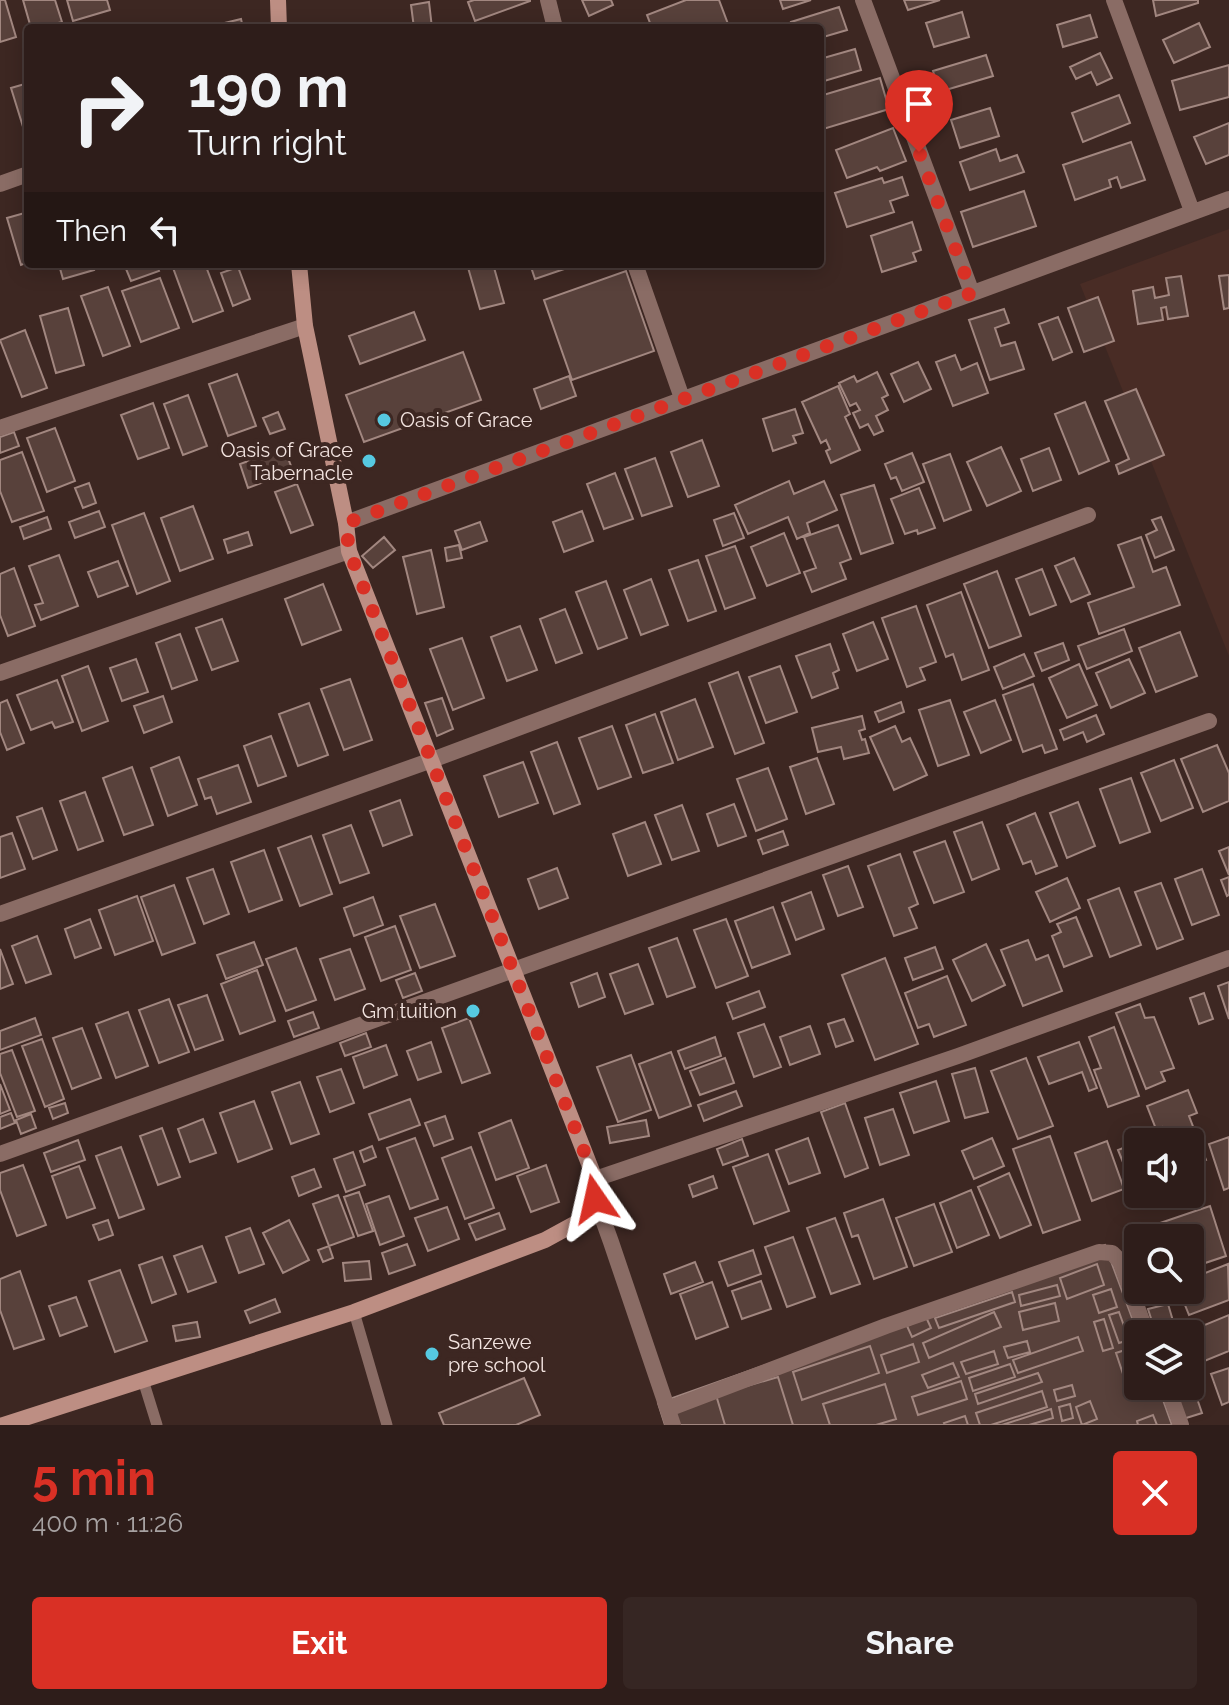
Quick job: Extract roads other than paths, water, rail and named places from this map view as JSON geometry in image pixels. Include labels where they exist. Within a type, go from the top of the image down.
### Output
[{"type":"main road","points":[[278,0],[279,24]]},
{"type":"main road","points":[[3,1425],[354,1312],[545,1240],[578,1222],[594,1204],[595,1179],[349,551],[346,523],[305,326],[299,268]]},
{"type":"street","points":[[548,0],[554,24]]},
{"type":"street","points":[[863,0],[972,293]]},
{"type":"street","points":[[1114,0],[1192,211]]},
{"type":"street","points":[[0,184],[24,175]]},
{"type":"street","points":[[346,523],[1229,199]]},
{"type":"street","points":[[636,268],[682,398]]},
{"type":"street","points":[[0,428],[305,326]]},
{"type":"street","points":[[0,914],[432,760],[1088,515]]},
{"type":"street","points":[[0,673],[349,551]]},
{"type":"street","points":[[0,1154],[1209,721]]},
{"type":"street","points":[[595,1179],[973,1051],[1229,958]]},
{"type":"street","points":[[594,1204],[602,1217],[671,1417],[886,1326],[1099,1252],[1112,1253],[1120,1261],[1142,1320]]},
{"type":"street","points":[[1172,1400],[1181,1425]]},
{"type":"lane","points":[[354,1312],[387,1425]]},
{"type":"lane","points":[[143,1380],[157,1425]]},
{"type":"place","name":"Oasis of Grace","points":[[384,420]]},
{"type":"place","name":"Oasis of Grace Tabernacle","points":[[369,461]]},
{"type":"place","name":"Gm tuition","points":[[473,1011]]},
{"type":"place","name":"Sanzewe pre school","points":[[432,1354]]}]
